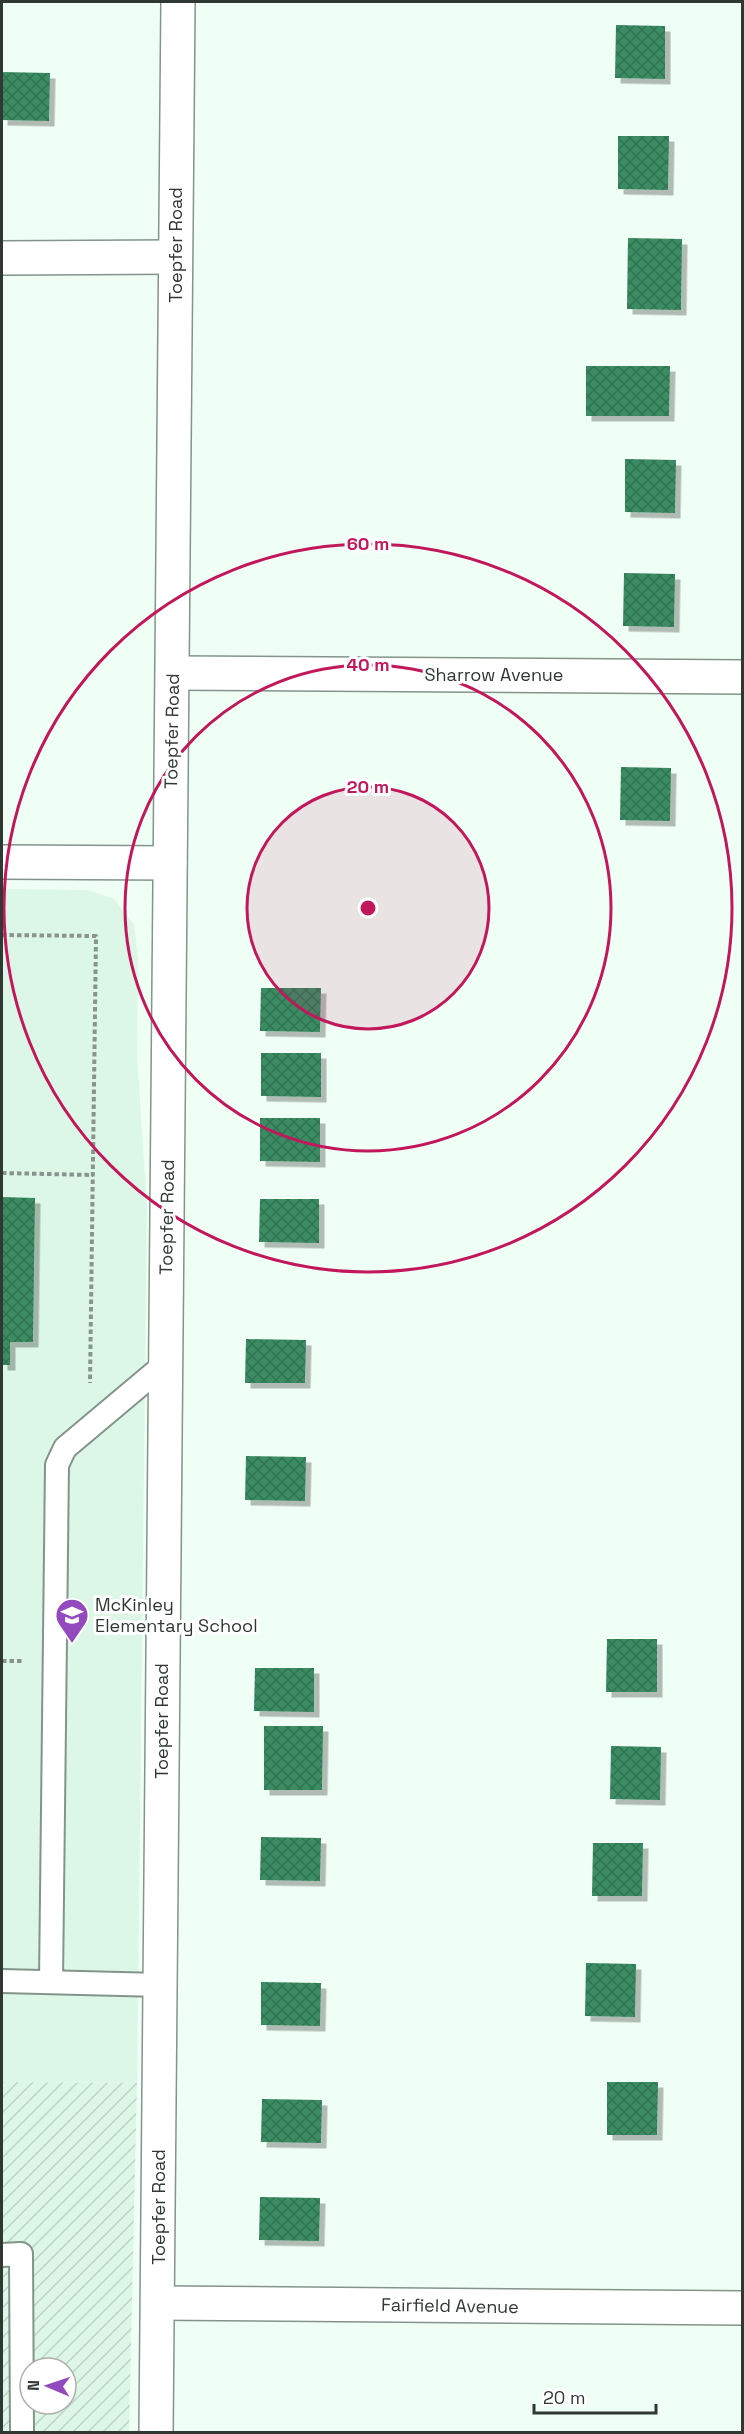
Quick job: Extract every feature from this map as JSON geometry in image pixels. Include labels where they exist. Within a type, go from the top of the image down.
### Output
[{"type":"street","name":"Toepfer Road","points":[[156,2433],[178,2]]},
{"type":"street","points":[[2,258],[175,257]]},
{"type":"street","name":"Sharrow Avenue","points":[[173,672],[742,677]]},
{"type":"street","points":[[2,862],[170,863]]},
{"type":"street","name":"Fairfield Avenue","points":[[158,2303],[742,2308]]},
{"type":"lane","points":[[51,1982],[57,1465],[65,1448],[165,1364]]},
{"type":"lane","points":[[2,1981],[160,1984]]},
{"type":"lane","points":[[2,2255],[21,2254],[22,2433]]},
{"type":"path","points":[[2,935],[96,936],[90,1385]]},
{"type":"path","points":[[2,1173],[93,1175]]},
{"type":"path","points":[[2,1661],[24,1661],[24,1650]]},
{"type":"shaded area","name":"McKinley Elementary School","points":[[2,889],[88,890],[114,899],[134,925],[138,957],[137,1055],[147,1207],[137,2083],[2,2082]]},
{"type":"shaded area","points":[[2,2082],[137,2083],[129,2432],[2,2432]]},
{"type":"building","points":[[616,25],[665,26],[665,79],[615,78]]},
{"type":"building","points":[[2,72],[50,73],[49,121],[2,120]]},
{"type":"building","points":[[618,136],[669,136],[668,190],[618,189]]},
{"type":"building","points":[[628,238],[682,239],[681,310],[627,309]]},
{"type":"building","points":[[586,366],[670,366],[669,416],[586,416]]},
{"type":"building","points":[[625,459],[676,460],[675,513],[625,512]]},
{"type":"building","points":[[624,573],[675,574],[674,627],[623,626]]},
{"type":"building","points":[[621,767],[671,768],[670,821],[620,820]]},
{"type":"building","points":[[261,988],[321,988],[320,1032],[260,1031]]},
{"type":"building","points":[[261,1053],[321,1053],[321,1097],[261,1096]]},
{"type":"building","points":[[260,1118],[320,1118],[320,1162],[260,1161]]},
{"type":"building","points":[[2,1197],[35,1198],[33,1342],[10,1342],[10,1365],[2,1365]]},
{"type":"building","points":[[260,1199],[319,1199],[319,1243],[259,1242]]},
{"type":"building","points":[[246,1339],[306,1340],[305,1383],[245,1383]]},
{"type":"building","points":[[246,1456],[306,1457],[305,1501],[245,1500]]},
{"type":"building","points":[[607,1639],[657,1639],[657,1692],[606,1692]]},
{"type":"building","points":[[255,1668],[314,1668],[314,1712],[254,1711]]},
{"type":"building","points":[[264,1726],[323,1726],[322,1790],[264,1790]]},
{"type":"building","points":[[611,1746],[661,1747],[660,1800],[610,1799]]},
{"type":"building","points":[[261,1837],[321,1838],[320,1881],[260,1880]]},
{"type":"building","points":[[593,1843],[643,1843],[642,1896],[592,1896]]},
{"type":"building","points":[[586,1963],[636,1964],[635,2017],[585,2016]]},
{"type":"building","points":[[261,1982],[321,1983],[320,2026],[261,2025]]},
{"type":"building","points":[[607,2082],[658,2082],[657,2135],[607,2135]]},
{"type":"building","points":[[262,2099],[322,2100],[321,2143],[261,2142]]},
{"type":"building","points":[[260,2197],[320,2198],[319,2241],[259,2240]]},
{"type":"place","name":"McKinley Elementary School","points":[[72,1644]]}]
